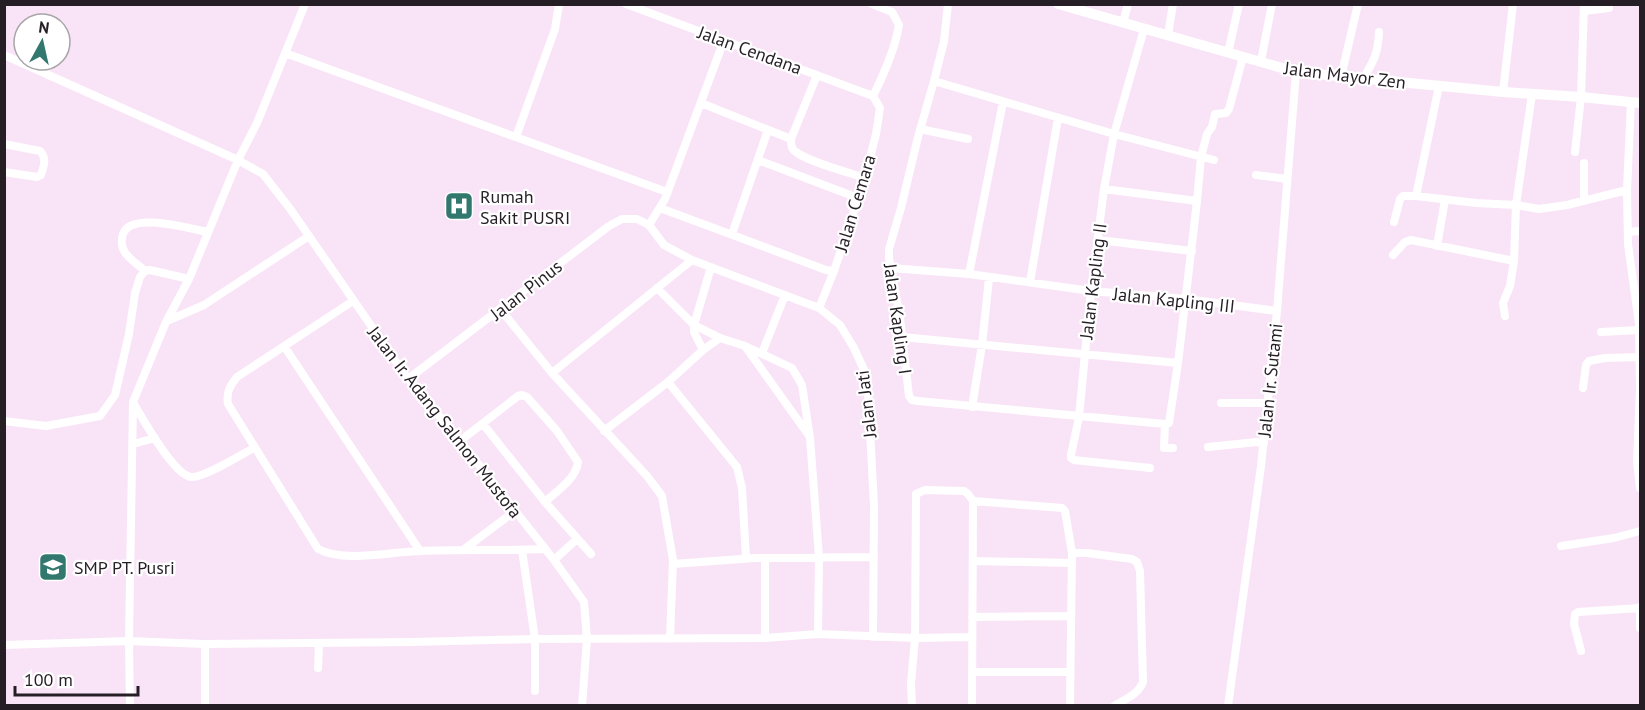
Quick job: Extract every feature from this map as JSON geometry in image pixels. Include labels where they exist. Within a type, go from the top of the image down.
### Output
[{"type":"street","points":[[130,705],[133,402],[166,322],[189,279],[238,160],[257,123],[305,4]]},
{"type":"street","points":[[516,137],[555,29],[559,4]]},
{"type":"street","name":"Jalan Cendana","points":[[626,4],[873,96]]},
{"type":"street","points":[[872,4],[892,12],[899,25],[882,78],[873,96]]},
{"type":"street","name":"Jalan Kapling I","points":[[948,4],[944,41],[889,249],[909,396],[918,402],[1165,424]]},
{"type":"street","points":[[1123,23],[1128,4]]},
{"type":"street","points":[[1168,35],[1173,4]]},
{"type":"street","points":[[1228,53],[1239,4]]},
{"type":"street","points":[[1261,61],[1272,4]]},
{"type":"street","points":[[1341,77],[1358,4]]},
{"type":"street","points":[[1503,92],[1513,4]]},
{"type":"street","name":"Jalan Mayor Zen","points":[[1062,5],[1099,10],[1123,23],[1296,72],[1636,102]]},
{"type":"street","points":[[1575,152],[1581,97],[1584,8],[1609,8]]},
{"type":"street","name":"Jalan Kapling II","points":[[1144,29],[1114,134],[1104,189],[1078,417],[1071,458],[1092,463],[1150,468]]},
{"type":"street","points":[[1363,79],[1376,57],[1378,32]]},
{"type":"street","points":[[649,225],[667,192],[724,40]]},
{"type":"street","points":[[285,53],[667,192]]},
{"type":"street","name":"Jalan Ir. Adang Salmon Mustofa","points":[[4,55],[238,160],[263,174],[291,210],[408,380],[460,441],[554,560],[584,602],[587,639],[582,705]]},
{"type":"street","points":[[1173,448],[1164,448],[1165,424],[1170,421],[1178,363],[1201,157],[1215,114],[1226,113],[1229,109],[1243,57]]},
{"type":"street","name":"Jalan Ir. Sutami","points":[[1228,705],[1264,443],[1296,72]]},
{"type":"street","points":[[817,75],[791,139],[792,146],[796,152],[815,161],[865,178]]},
{"type":"street","points":[[934,81],[1114,134],[1215,160]]},
{"type":"street","points":[[1416,196],[1439,86]]},
{"type":"street","points":[[1505,316],[1503,303],[1510,286],[1514,261],[1516,206],[1532,94]]},
{"type":"street","name":"Jalan Cemara","points":[[819,308],[865,178],[880,108],[873,96]]},
{"type":"street","points":[[969,274],[1003,102]]},
{"type":"street","points":[[1636,102],[1628,190],[1628,244],[1639,330],[1641,488]]},
{"type":"street","points":[[701,103],[791,139]]},
{"type":"street","points":[[1030,282],[1058,118]]},
{"type":"street","points":[[920,129],[968,139]]},
{"type":"street","points":[[732,234],[768,130]]},
{"type":"street","points":[[4,144],[40,151],[45,160],[41,174],[37,177],[4,172]]},
{"type":"street","points":[[758,160],[858,198]]},
{"type":"street","points":[[1584,163],[1584,201]]},
{"type":"street","points":[[1256,176],[1287,179]]},
{"type":"street","points":[[1104,189],[1197,201]]},
{"type":"street","points":[[1394,222],[1400,199],[1403,196],[1539,209],[1628,190]]},
{"type":"street","points":[[1437,246],[1445,200]]},
{"type":"street","points":[[660,208],[834,271]]},
{"type":"street","name":"Jalan Pinus","points":[[408,380],[609,226],[622,219],[637,219],[649,225]]},
{"type":"street","points":[[145,271],[123,251],[121,240],[125,229],[135,223],[160,222],[208,232]]},
{"type":"street","name":"Jalan Jati","points":[[649,225],[664,245],[692,260],[819,308],[840,326],[854,348],[865,372],[868,392],[874,506],[873,637]]},
{"type":"street","points":[[1628,232],[1641,231]]},
{"type":"street","points":[[166,322],[204,305],[309,236]]},
{"type":"street","points":[[1098,240],[1192,251]]},
{"type":"street","points":[[1394,255],[1408,240],[1514,261]]},
{"type":"street","points":[[552,373],[692,260]]},
{"type":"street","points":[[703,350],[694,332],[694,325],[711,267]]},
{"type":"street","name":"Jalan Kapling III","points":[[891,268],[969,274],[1091,291],[1186,299],[1277,311]]},
{"type":"street","points":[[4,421],[46,426],[100,416],[114,395],[140,277],[145,271],[150,270],[189,279]]},
{"type":"street","points":[[972,407],[982,345],[989,278]]},
{"type":"street","points":[[657,288],[694,325],[720,338],[762,353],[792,368],[798,375],[802,385],[810,438],[819,557],[818,634]]},
{"type":"street","points":[[762,353],[785,295]]},
{"type":"street","points":[[353,301],[237,377],[228,389],[228,404],[318,549],[342,557],[420,551],[545,549]]},
{"type":"street","points":[[501,310],[552,373],[647,476],[662,496],[673,564],[670,639]]},
{"type":"street","points":[[1601,332],[1639,330]]},
{"type":"street","points":[[902,337],[1178,363]]},
{"type":"street","points":[[604,431],[668,382],[703,350],[720,338]]},
{"type":"street","points":[[284,346],[420,551]]},
{"type":"street","points":[[745,346],[810,438]]},
{"type":"street","points":[[1583,388],[1586,365],[1589,361],[1640,357]]},
{"type":"street","points":[[668,382],[737,466],[742,488],[746,558]]},
{"type":"street","points":[[460,441],[518,396],[527,397],[557,431],[578,462],[578,467],[560,490],[545,502]]},
{"type":"street","points":[[133,402],[172,463],[191,477],[201,475],[254,448]]},
{"type":"street","points":[[1221,403],[1268,403]]},
{"type":"street","points":[[483,424],[545,502],[591,554]]},
{"type":"street","points":[[133,444],[155,438]]},
{"type":"street","points":[[1208,447],[1264,443]]},
{"type":"street","points":[[912,705],[916,494],[925,490],[964,491],[973,501],[972,705]]},
{"type":"street","points":[[973,501],[1062,508],[1065,511],[1072,553],[1070,705]]},
{"type":"street","points":[[463,550],[515,511]]},
{"type":"street","points":[[1561,546],[1614,538],[1641,531]]},
{"type":"street","points":[[554,560],[578,539]]},
{"type":"street","points":[[522,550],[535,639],[535,691]]},
{"type":"street","points":[[1072,553],[1132,559],[1137,562],[1140,571],[1143,682],[1136,694],[1114,705]]},
{"type":"street","points":[[673,564],[746,558],[874,557]]},
{"type":"street","points":[[765,558],[765,638]]},
{"type":"street","points":[[973,561],[1072,562]]},
{"type":"street","points":[[1581,651],[1574,624],[1575,614],[1578,612],[1640,607],[1641,628]]},
{"type":"street","points":[[972,617],[1071,616]]},
{"type":"street","points":[[4,645],[129,641],[205,644],[765,638],[818,634],[915,638],[972,637]]},
{"type":"street","points":[[318,668],[319,643]]},
{"type":"street","points":[[205,644],[206,705]]},
{"type":"street","points":[[972,672],[1070,672]]},
{"type":"place","name":"Rumah Sakit PUSRI","points":[[459,206]]},
{"type":"place","name":"SMP PT. Pusri","points":[[53,567]]}]
